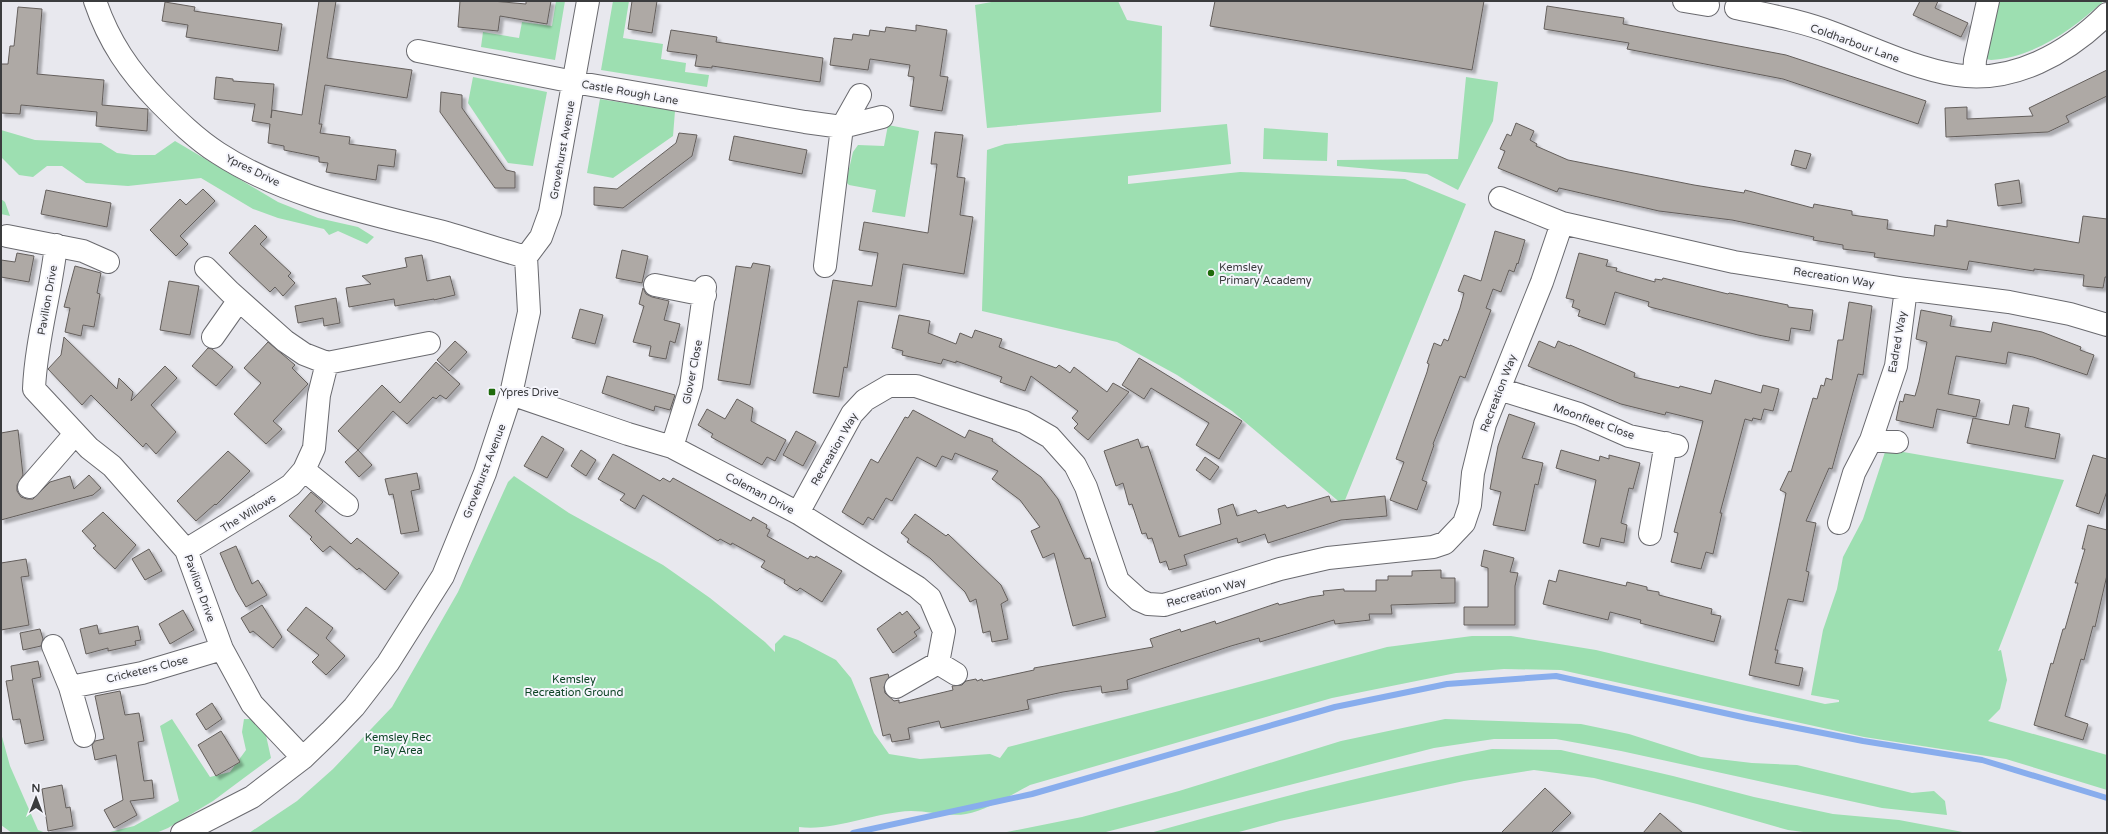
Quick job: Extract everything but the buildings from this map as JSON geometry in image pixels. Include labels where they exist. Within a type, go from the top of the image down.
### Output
[{"type":"street","name":"Ypres Drive","points":[[95,1],[109,38],[124,62],[144,86],[180,124],[218,153],[257,175],[316,198],[526,257]]},
{"type":"street","name":"Grovehurst Avenue","points":[[182,833],[252,797],[303,758],[359,701],[388,663],[443,576],[485,473],[511,394],[529,312],[526,257],[541,237],[550,212],[588,1]]},
{"type":"street","points":[[1684,1],[1708,5]]},
{"type":"street","points":[[1974,76],[1975,60],[1988,1]]},
{"type":"street","name":"Coldharbour Lane","points":[[1736,8],[1832,32],[1927,68],[1955,75],[1974,76],[1998,74],[2031,67],[2058,53],[2107,14]]},
{"type":"street","name":"Castle Rough Lane","points":[[418,52],[574,82],[842,127],[882,116]]},
{"type":"street","points":[[825,266],[842,127],[860,95]]},
{"type":"street","name":"Recreation Way","points":[[1500,198],[1562,223],[1734,262],[1906,289],[2009,302],[2070,314],[2107,325]]},
{"type":"street","name":"Recreation Way","points":[[798,513],[852,414],[865,400],[889,386],[916,386],[1024,422],[1050,437],[1075,465],[1086,487],[1118,581],[1139,600],[1148,604],[1164,605],[1280,569],[1328,558],[1433,547],[1446,542],[1459,529],[1466,517],[1470,505],[1473,473],[1485,424],[1542,282],[1562,223]]},
{"type":"street","points":[[7,236],[83,251],[108,262]]},
{"type":"street","name":"Pavilion Drive","points":[[56,245],[52,279],[35,360],[34,389],[75,434],[112,466],[186,550],[222,649],[252,704],[303,758]]},
{"type":"street","points":[[206,268],[239,300],[291,346],[304,354],[327,363],[429,343]]},
{"type":"street","name":"Glover Close","points":[[655,285],[705,291],[691,386],[672,447]]},
{"type":"street","name":"Eadred Way","points":[[1839,523],[1854,473],[1871,440],[1896,366],[1906,289]]},
{"type":"street","points":[[213,337],[239,300]]},
{"type":"street","name":"The Willows","points":[[186,550],[274,496],[291,484],[304,470],[314,448],[319,395],[327,363]]},
{"type":"street","name":"Moonfleet Close","points":[[1499,389],[1579,414],[1629,436],[1672,445],[1650,534]]},
{"type":"street","name":"Coleman Drive","points":[[511,394],[628,434],[672,447],[798,513],[917,587],[930,598],[944,631],[947,669],[896,687]]},
{"type":"street","points":[[29,487],[75,434]]},
{"type":"street","points":[[1871,440],[1897,442]]},
{"type":"street","points":[[304,470],[347,505]]},
{"type":"street","points":[[53,646],[70,687],[84,736]]},
{"type":"street","name":"Cricketers Close","points":[[70,687],[142,673],[222,649]]},
{"type":"green space","points":[[556,1],[565,1],[555,60],[481,47],[483,32],[519,38],[522,22],[552,26]]},
{"type":"green space","points":[[613,1],[629,1],[623,38],[663,44],[661,59],[686,63],[685,72],[709,75],[707,87],[601,70]]},
{"type":"green space","points":[[997,1],[1118,1],[1127,20],[1162,26],[1161,112],[987,128],[975,5]]},
{"type":"green space","points":[[1996,1],[2104,1],[2079,22],[2052,40],[2023,53],[2007,58],[1991,60],[1986,59]]},
{"type":"green space","points":[[473,77],[547,92],[533,166],[508,163],[468,103]]},
{"type":"green space","points":[[1466,77],[1498,82],[1493,121],[1458,190],[1427,174],[1337,166],[1337,160],[1458,159]]},
{"type":"green space","points":[[600,99],[675,111],[673,136],[613,178],[587,173]]},
{"type":"green space","points":[[1227,124],[1231,164],[1128,176],[1128,184],[1240,172],[1405,179],[1466,204],[1343,505],[1232,411],[1177,375],[1117,342],[982,311],[987,150],[1005,144]]},
{"type":"green space","points":[[888,125],[919,131],[905,217],[872,212],[876,190],[849,185],[846,182],[853,152],[858,145],[884,146]]},
{"type":"green space","points":[[1264,128],[1328,133],[1327,161],[1263,159]]},
{"type":"green space","points":[[1,130],[35,140],[101,143],[117,153],[133,155],[155,155],[175,141],[278,202],[318,218],[358,227],[374,237],[367,244],[338,231],[329,235],[324,229],[278,218],[253,209],[201,178],[128,186],[86,183],[62,166],[47,166],[33,177],[19,175],[1,157]]},
{"type":"green space","points":[[1,199],[5,202],[10,216],[1,214]]},
{"type":"green space","points":[[1886,449],[2064,480],[1998,651],[2001,650],[2007,680],[2000,709],[1988,721],[2107,755],[2107,790],[2006,759],[1864,737],[1561,670],[1504,669],[1456,673],[1332,698],[1030,785],[990,806],[974,812],[959,815],[918,811],[897,812],[825,827],[799,827],[799,833],[249,833],[297,801],[333,769],[392,707],[458,592],[508,482],[514,476],[569,513],[663,565],[710,598],[765,642],[775,652],[775,644],[784,635],[798,640],[836,660],[851,678],[874,733],[889,754],[920,759],[990,754],[1000,758],[1008,747],[1387,647],[1472,636],[1511,636],[1596,650],[1825,704],[1839,702],[1839,700],[1811,695],[1823,630],[1837,589],[1843,557],[1863,519]]},
{"type":"green space","points":[[172,719],[210,777],[230,772],[246,750],[242,732],[244,719],[256,719],[265,731],[271,758],[213,801],[168,828],[156,833],[106,833],[134,826],[179,801],[160,726]]},
{"type":"green space","points":[[1445,719],[1581,724],[1629,734],[1701,757],[1752,763],[1797,765],[1912,793],[1934,791],[1945,801],[1947,815],[1882,808],[1621,751],[1556,739],[1494,739],[1434,748],[1102,833],[1002,833],[1082,817],[1179,791],[1341,741]]},
{"type":"green space","points":[[1,733],[10,766],[38,830],[46,833],[12,833],[1,825]]},
{"type":"green space","points":[[1492,749],[1561,750],[1673,776],[1754,797],[1833,814],[1899,820],[1968,833],[1811,833],[1788,830],[1697,804],[1594,778],[1534,770],[1464,781],[1280,821],[1235,833],[1150,833],[1363,777]]},
{"type":"waterway","points":[[853,833],[1032,794],[1335,707],[1447,684],[1556,676],[1747,718],[1863,741],[1982,760],[2107,798]]},
{"type":"place","name":"Kemsley Primary Academy","points":[[1211,273]]},
{"type":"place","name":"Ypres Drive","points":[[492,392]]},
{"type":"park label","name":"Kemsley Recreation Ground","points":[[574,685]]},
{"type":"park label","name":"Kemsley Rec Play Area","points":[[398,743]]}]
